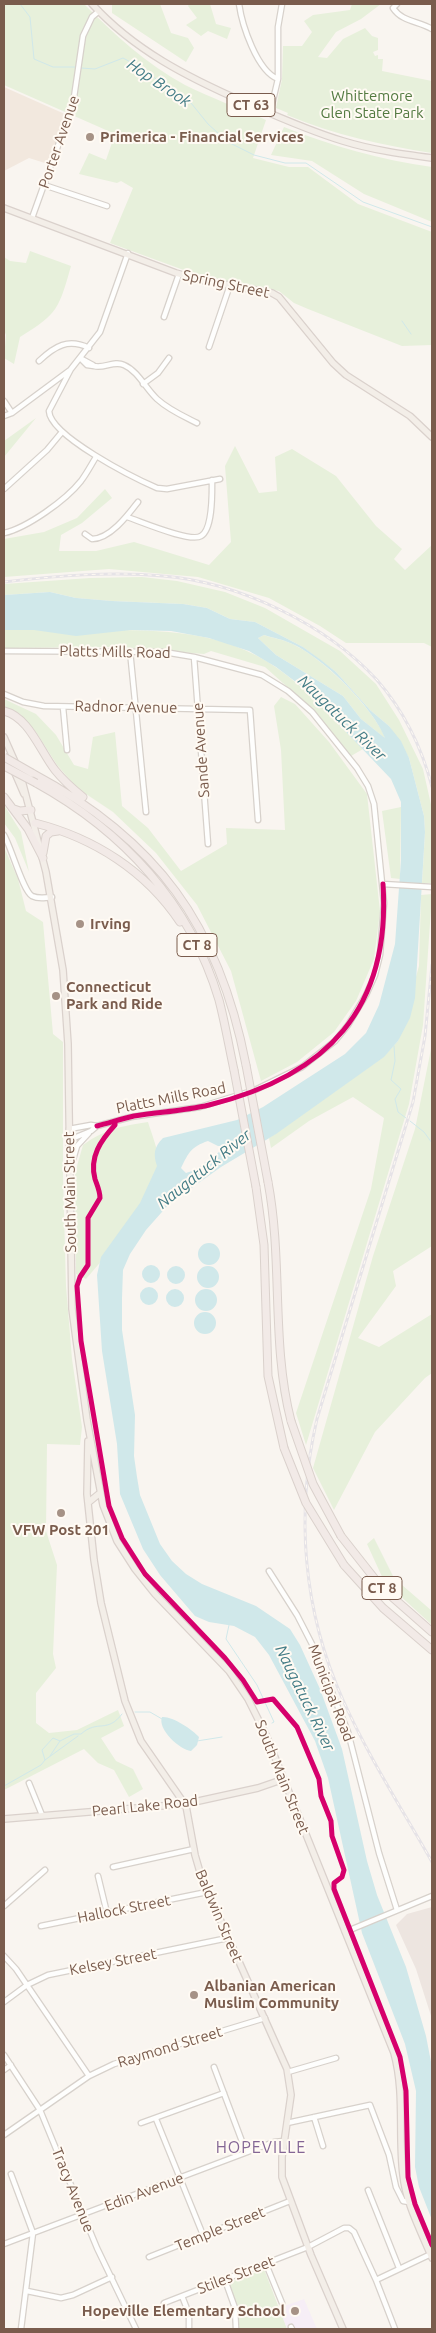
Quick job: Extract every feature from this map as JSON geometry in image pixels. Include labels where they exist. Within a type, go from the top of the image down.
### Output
[{"type":"highway","points":[[4,711],[13,714],[22,721],[59,775],[125,834]]},
{"type":"highway","name":"CT 8","points":[[4,758],[78,798],[125,834],[157,867],[175,890],[207,942],[230,997],[246,1065],[268,1182],[276,1236],[281,1367],[291,1421],[313,1484],[341,1536],[378,1583],[432,1632]]},
{"type":"highway","name":"CT 8","points":[[4,766],[36,783],[97,822],[130,851],[150,872],[184,920],[204,959],[214,987],[234,1070],[256,1187],[264,1252],[268,1376],[284,1448],[306,1503],[344,1565],[382,1608],[432,1650]]},
{"type":"highway","points":[[4,797],[31,834],[43,858]]},
{"type":"highway","points":[[12,807],[17,811],[31,810]]},
{"type":"highway","points":[[35,823],[91,843],[118,859],[158,893],[185,930],[214,987]]},
{"type":"highway","points":[[43,858],[43,844],[48,834],[57,831],[68,834]]},
{"type":"main road","name":"CT 63","points":[[92,4],[142,48],[165,64],[200,83],[270,113],[345,141],[400,154],[432,158]]},
{"type":"main road","name":"Spring Street","points":[[4,208],[128,253],[179,274],[272,293],[280,297],[333,363],[346,375],[410,416],[432,436]]},
{"type":"main road","points":[[4,737],[21,776],[31,810]]},
{"type":"main road","points":[[4,751],[31,810]]},
{"type":"main road","name":"South Main Street","points":[[31,810],[52,898],[67,1015],[72,1309],[100,1493],[115,1537],[135,1570],[163,1603],[218,1658],[245,1692],[260,1723],[388,2038],[398,2068],[403,2176],[409,2202],[431,2256]]},
{"type":"main road","name":"Baldwin Street","points":[[90,1432],[87,1494],[97,1583],[127,1709],[146,1750],[185,1804],[199,1871],[288,2072],[291,2095],[284,2142],[282,2174],[290,2201],[308,2247],[343,2329]]},
{"type":"main road","points":[[89,1502],[100,1493]]},
{"type":"main road","name":"Pearl Lake Road","points":[[4,1819],[185,1804],[258,1788],[284,1779]]},
{"type":"street","points":[[239,4],[242,19],[252,46],[265,68],[278,79]]},
{"type":"street","points":[[270,113],[278,79],[278,27],[282,4]]},
{"type":"street","points":[[395,6],[402,18],[424,24],[432,29]]},
{"type":"street","name":"Porter Avenue","points":[[32,218],[73,104],[85,31],[99,11]]},
{"type":"street","points":[[44,185],[107,206]]},
{"type":"street","points":[[128,253],[100,332],[71,369],[49,411],[50,417],[62,432],[96,457],[157,488],[167,489],[220,479]]},
{"type":"street","points":[[164,317],[179,274]]},
{"type":"street","points":[[209,347],[230,285]]},
{"type":"street","points":[[39,361],[48,352],[68,342],[79,343],[89,348]]},
{"type":"street","points":[[80,358],[87,365],[99,368],[116,364],[124,365],[132,370],[143,384],[166,406],[197,423]]},
{"type":"street","points":[[143,384],[158,373],[169,358]]},
{"type":"street","points":[[4,417],[71,369]]},
{"type":"street","points":[[4,401],[12,413]]},
{"type":"street","points":[[4,488],[47,450],[62,432]]},
{"type":"street","points":[[4,534],[18,530],[67,495],[81,481],[96,457]]},
{"type":"street","points":[[127,517],[172,533],[196,538],[202,536],[206,531],[210,518],[212,480]]},
{"type":"street","points":[[85,534],[92,539],[101,538],[127,517],[138,502]]},
{"type":"street","name":"Platts Mills Road","points":[[4,651],[164,652],[194,657],[246,670],[268,678],[295,696],[317,718],[357,768],[371,792],[383,884],[383,928],[375,975],[351,1020],[334,1041],[320,1055],[291,1074],[243,1095],[205,1106],[131,1117],[97,1126],[91,1125],[69,1129]]},
{"type":"street","points":[[130,651],[146,812]]},
{"type":"street","name":"Sande Avenue","points":[[194,657],[208,844]]},
{"type":"street","name":"Radnor Avenue","points":[[4,694],[30,704],[250,710],[258,820]]},
{"type":"street","points":[[63,706],[67,750]]},
{"type":"street","points":[[4,835],[14,854],[27,891],[36,898],[52,898]]},
{"type":"street","points":[[383,884],[431,887]]},
{"type":"street","name":"Platts Mills Road","points":[[69,1168],[77,1146],[97,1126]]},
{"type":"street","name":"Platts Mills Road","points":[[69,1140],[91,1131]]},
{"type":"street","name":"Municipal Road","points":[[269,1571],[297,1615],[314,1648],[348,1732],[379,1853],[397,1910]]},
{"type":"street","points":[[29,1783],[42,1815]]},
{"type":"street","points":[[113,1867],[194,1849]]},
{"type":"street","points":[[4,1906],[44,1870]]},
{"type":"street","points":[[98,1876],[107,1913]]},
{"type":"street","name":"Hallock Street","points":[[40,1926],[208,1892]]},
{"type":"street","points":[[345,1932],[432,1896]]},
{"type":"street","name":"Kelsey Street","points":[[4,2002],[27,1985],[48,1975],[228,1938]]},
{"type":"street","points":[[4,1956],[27,1985],[89,2076]]},
{"type":"street","name":"Raymond Street","points":[[4,2135],[89,2076],[130,2058],[265,2018]]},
{"type":"street","name":"Tracy Avenue","points":[[4,2055],[40,2110],[83,2215],[136,2329]]},
{"type":"street","points":[[288,2072],[336,2058]]},
{"type":"street","points":[[4,2070],[11,2065]]},
{"type":"street","points":[[214,2067],[246,2152]]},
{"type":"street","points":[[141,2123],[156,2119],[224,2092]]},
{"type":"street","points":[[287,2123],[370,2105],[389,2155],[398,2190],[403,2201],[409,2202]]},
{"type":"street","points":[[314,2117],[322,2146]]},
{"type":"street","points":[[156,2119],[203,2235]]},
{"type":"street","name":"Edin Avenue","points":[[4,2244],[246,2152],[274,2142],[284,2142]]},
{"type":"street","points":[[11,2174],[33,2233],[21,2329]]},
{"type":"street","points":[[368,2190],[399,2268]]},
{"type":"street","name":"Temple Street","points":[[149,2257],[290,2201]]},
{"type":"street","name":"Stiles Street","points":[[164,2303],[308,2247],[344,2228],[349,2228],[354,2232],[376,2280]]},
{"type":"street","points":[[395,2329],[376,2280],[399,2268],[431,2256]]},
{"type":"street","points":[[266,2264],[282,2303]]},
{"type":"street","points":[[27,2291],[61,2298],[73,2295],[112,2277]]},
{"type":"street","points":[[225,2280],[235,2308],[236,2329]]},
{"type":"street","points":[[182,2296],[190,2314],[189,2329]]},
{"type":"shaded area","points":[[4,87],[67,115],[48,164],[29,158],[4,171]]},
{"type":"shaded area","points":[[432,1907],[432,2019],[416,1969],[396,1925],[407,1914]]},
{"type":"shaded area","name":"Hopeville Elementary School","points":[[304,2299],[317,2329],[287,2329],[279,2308]]},
{"type":"green space","points":[[4,4],[84,4],[132,48],[171,77],[195,90],[266,120],[253,158],[289,167],[308,167],[358,204],[432,232],[432,345],[402,346],[294,303],[279,291],[200,276],[110,243],[133,188],[121,181],[117,183],[79,174],[89,153],[106,160],[115,134],[4,85]]},
{"type":"green space","points":[[112,4],[160,4],[171,33],[188,38],[194,48],[186,62],[112,13]]},
{"type":"green space","points":[[189,4],[210,4],[216,24],[231,28],[227,39],[208,31],[201,36],[186,25],[197,18],[188,6]]},
{"type":"green space","name":"Whittemore Glen State Park","points":[[352,4],[381,4],[361,19],[336,32],[318,57],[327,58],[343,39],[365,28],[372,36],[378,38],[378,50],[373,52],[375,56],[378,55],[378,59],[383,59],[382,71],[432,81],[432,153],[340,134],[287,115],[288,113],[276,108],[282,79],[283,46],[302,46],[312,32],[304,21],[313,15],[350,10]]},
{"type":"green space","points":[[284,127],[357,152],[432,167],[432,222],[364,194],[312,161],[271,155]]},
{"type":"green space","points":[[30,251],[71,266],[60,301],[50,316],[20,337],[14,364],[4,358],[6,335],[4,330],[4,257],[10,261],[26,263]]},
{"type":"green space","points":[[36,418],[4,457],[4,441]]},
{"type":"green space","points":[[235,446],[259,493],[277,491],[275,457],[292,449],[336,476],[376,526],[402,549],[394,559],[405,570],[432,545],[432,647],[424,643],[346,643],[320,626],[269,598],[198,577],[109,569],[4,577],[4,539],[44,532],[77,518],[105,489],[112,498],[82,523],[61,535],[59,551],[96,551],[134,542],[209,565],[231,542],[225,466]]},
{"type":"green space","points":[[142,577],[177,581],[225,592],[265,608],[340,651],[376,684],[399,720],[423,769],[432,809],[432,883],[422,883],[424,816],[409,758],[389,726],[370,710],[336,672],[303,647],[255,622],[230,619],[207,608],[183,604],[76,598],[50,592],[4,595],[4,584],[90,578]]},
{"type":"green space","points":[[4,630],[123,630],[169,632],[214,639],[256,655],[277,668],[300,686],[363,749],[351,756],[313,710],[265,667],[211,651],[204,654],[119,647],[4,648]]},
{"type":"green space","points":[[264,635],[287,642],[317,659],[358,698],[386,739],[361,719],[343,696],[276,655],[258,638]]},
{"type":"green space","points":[[281,697],[295,704],[329,742],[367,794],[380,911],[374,959],[356,1001],[334,1032],[297,1062],[261,1081],[231,971],[197,905],[156,853],[113,812],[77,788],[57,765],[36,732],[20,714],[4,708],[4,699],[36,714],[56,735],[74,765],[88,769],[93,737],[115,732],[122,806],[148,828],[181,871],[227,844],[226,828],[285,830],[281,750],[274,706]]},
{"type":"green space","points":[[4,805],[21,832],[29,872],[15,838],[4,823]]},
{"type":"green space","points":[[401,807],[400,879],[391,878],[382,811]]},
{"type":"green space","points":[[4,847],[18,879],[26,911],[43,922],[53,1034],[63,1042],[63,1176],[66,1286],[72,1359],[82,1427],[80,1445],[47,1444],[46,1531],[57,1565],[53,1654],[56,1668],[36,1693],[36,1723],[49,1733],[77,1730],[118,1710],[124,1726],[101,1738],[116,1761],[133,1769],[143,1789],[129,1797],[114,1770],[98,1763],[84,1749],[4,1790]]},
{"type":"green space","points":[[432,894],[423,1025],[409,1104],[306,1445],[296,1413],[371,1189],[384,1118],[353,1097],[309,1121],[271,1148],[269,1138],[383,1057],[398,1041],[419,966],[421,895]]},
{"type":"green space","points":[[432,1044],[432,1246],[393,1271],[396,1286],[358,1338],[379,1347],[432,1314],[432,1373],[425,1378],[375,1432],[334,1510],[313,1468],[373,1256],[415,1129]]},
{"type":"green space","points":[[148,1122],[159,1157],[159,1167],[155,1180],[149,1195],[129,1226],[86,1279],[76,1274],[75,1173],[83,1145],[99,1135],[114,1129]]},
{"type":"green space","points":[[374,1538],[394,1578],[432,1611],[432,1625],[384,1581],[367,1544]]},
{"type":"green space","points":[[264,2269],[287,2329],[238,2329],[239,2311],[229,2282]]},
{"type":"water","name":"Naugatuck River","points":[[50,592],[76,598],[183,604],[207,608],[230,619],[255,622],[303,647],[336,672],[370,710],[389,726],[401,741],[409,758],[424,816],[425,832],[415,998],[410,1018],[398,1041],[384,1057],[276,1134],[221,1167],[169,1204],[146,1230],[130,1254],[123,1270],[122,1330],[135,1415],[134,1456],[140,1495],[160,1544],[172,1561],[186,1574],[202,1584],[256,1606],[290,1629],[300,1645],[320,1689],[342,1749],[367,1861],[377,1895],[406,1967],[426,2036],[432,2067],[432,2220],[419,2187],[415,2167],[416,2091],[405,2044],[362,1933],[328,1778],[315,1741],[269,1655],[255,1637],[234,1626],[209,1622],[195,1616],[160,1575],[143,1549],[120,1494],[117,1444],[102,1351],[97,1275],[101,1257],[140,1203],[157,1166],[155,1151],[163,1138],[237,1120],[263,1107],[345,1054],[366,1033],[379,1005],[395,944],[401,860],[401,802],[391,779],[305,689],[276,667],[249,651],[209,638],[171,631],[131,630],[76,636],[34,630],[4,630],[4,595]],"holes":[[[264,635],[287,642],[317,659],[358,698],[370,712],[385,738],[361,719],[343,696],[276,655],[258,638]],[[208,1141],[218,1146],[227,1146],[195,1170],[186,1173],[181,1168],[189,1154],[194,1148]]]},
{"type":"water","points":[[209,1243],[219,1250],[220,1254],[213,1264],[209,1265],[199,1258],[198,1254],[205,1244]]},
{"type":"water","points":[[147,1265],[155,1265],[160,1270],[158,1281],[147,1283],[142,1278],[142,1270]]},
{"type":"water","points":[[172,1266],[180,1266],[185,1271],[183,1282],[172,1284],[167,1279],[167,1271]]},
{"type":"water","points":[[208,1266],[218,1273],[219,1277],[212,1287],[208,1288],[198,1281],[197,1277],[204,1267]]},
{"type":"water","points":[[145,1287],[153,1287],[158,1292],[156,1303],[145,1305],[140,1300],[140,1292]]},
{"type":"water","points":[[171,1289],[179,1289],[184,1294],[182,1305],[171,1307],[166,1302],[166,1294]]},
{"type":"water","points":[[206,1289],[216,1296],[217,1300],[210,1310],[206,1311],[196,1304],[195,1300],[202,1290]]},
{"type":"water","points":[[205,1312],[215,1319],[216,1323],[209,1333],[205,1334],[195,1327],[194,1323],[201,1313]]},
{"type":"water","points":[[162,1717],[176,1721],[192,1730],[199,1737],[197,1745],[191,1751],[176,1743],[166,1733],[161,1722]]},
{"type":"waterway","name":"Hop Brook","points":[[20,4],[30,17],[34,59],[53,67],[77,67]]},
{"type":"waterway","name":"Hop Brook","points":[[81,68],[95,69],[123,58],[191,103],[208,124],[228,142],[254,155],[285,163],[306,163],[363,202],[432,227]]},
{"type":"waterway","points":[[402,321],[411,334]]},
{"type":"waterway","points":[[394,1046],[395,1061],[391,1080],[401,1089],[395,1099],[398,1112],[406,1118]]},
{"type":"waterway","points":[[410,1121],[424,1132],[432,1143]]},
{"type":"waterway","points":[[229,1625],[226,1639],[257,1685],[274,1722],[272,1723]]},
{"type":"waterway","points":[[135,1712],[150,1712],[162,1719]]},
{"type":"waterway","points":[[4,1786],[41,1765],[45,1760],[42,1750],[53,1738],[60,1741],[74,1734],[81,1734],[92,1727],[107,1725],[117,1720],[122,1714]]},
{"type":"waterway","points":[[45,1760],[78,1736]]},
{"type":"waterway","points":[[197,1741],[222,1737]]},
{"type":"waterway","points":[[50,1756],[60,1741]]},
{"type":"railway","points":[[4,582],[103,574],[163,576],[221,587],[279,609],[333,641],[377,680],[396,704],[411,730],[423,758],[432,787]]},
{"type":"railway","points":[[432,965],[425,1036],[413,1102],[317,1419],[306,1490],[305,1526],[311,1597],[329,1666],[363,1741],[432,1862]]},
{"type":"cycle path","points":[[97,1126],[134,1116],[209,1105],[251,1092],[287,1076],[318,1055],[343,1030],[363,1001],[376,967],[383,928],[383,884]]},
{"type":"cycle path","points":[[115,1121],[115,1125],[101,1143],[95,1156],[94,1171],[100,1198],[88,1218],[88,1265],[80,1277],[77,1286],[81,1341],[109,1506],[122,1538],[145,1574],[225,1658],[243,1680],[257,1702],[273,1699],[297,1727],[319,1779],[321,1796],[331,1821],[332,1836],[344,1870],[342,1877],[334,1883],[334,1889],[400,2057],[406,2091],[408,2177],[415,2204],[432,2245]]},
{"type":"place","name":"Primerica - Financial Services","points":[[90,137]]},
{"type":"place","name":"Irving","points":[[80,924]]},
{"type":"place","name":"Connecticut Park and Ride","points":[[56,996]]},
{"type":"place","name":"VFW Post 201","points":[[61,1513]]},
{"type":"place","name":"Albanian American Muslim Community","points":[[194,1995]]},
{"type":"place","name":"Hopeville Elementary School","points":[[295,2311]]},
{"type":"district","name":"HOPEVILLE","points":[[261,2148]]}]
